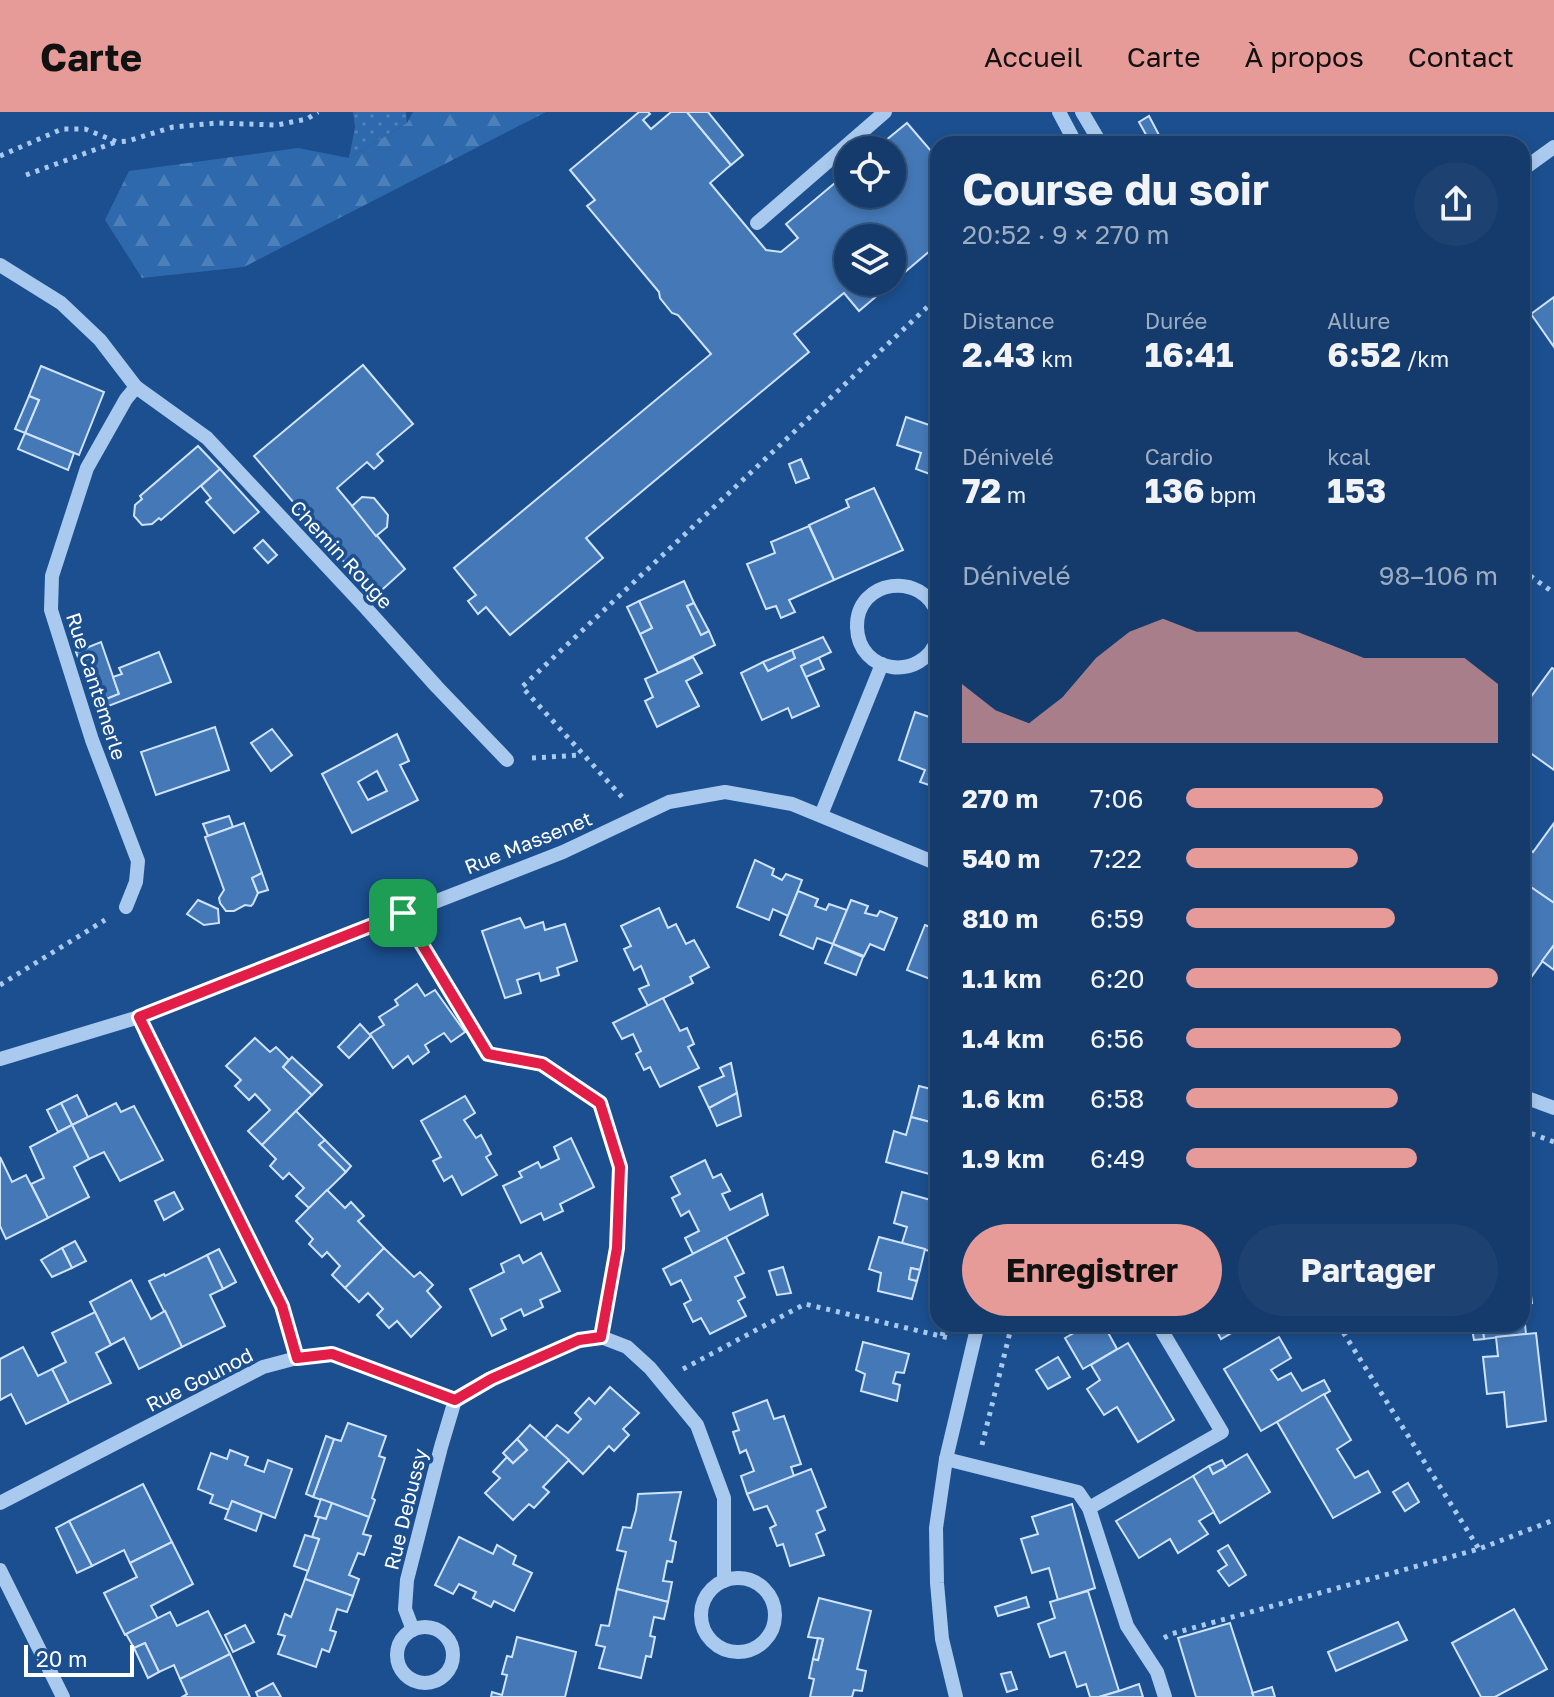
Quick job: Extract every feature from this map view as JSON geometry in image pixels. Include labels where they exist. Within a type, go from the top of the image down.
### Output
[{"type":"street","points":[[757,223],[885,112]]},
{"type":"street","points":[[1059,112],[1072,136]]},
{"type":"street","points":[[1082,112],[1096,136]]},
{"type":"street","points":[[1530,164],[1554,147]]},
{"type":"street","points":[[0,265],[61,303],[100,340],[136,387]]},
{"type":"street","name":"Chemin Rouge","points":[[136,387],[207,438],[507,760]]},
{"type":"street","name":"Rue Cantemerle","points":[[126,907],[136,882],[138,861],[92,740],[51,610],[52,576],[87,468],[136,387]]},
{"type":"street","points":[[930,593],[903,585],[876,591],[859,612],[857,626],[865,652],[876,662],[902,668],[915,665],[930,654]]},
{"type":"street","points":[[821,815],[882,664]]},
{"type":"street","name":"Rue Massenet","points":[[0,1059],[139,1017],[563,852],[669,802],[725,792],[792,804],[930,861]]},
{"type":"street","points":[[139,1017],[282,1306],[297,1358]]},
{"type":"street","points":[[542,1064],[600,1103],[620,1167],[617,1248],[601,1337]]},
{"type":"street","points":[[1530,1099],[1554,1108]]},
{"type":"street","points":[[956,1697],[942,1639],[936,1528],[946,1459],[976,1332]]},
{"type":"street","points":[[1089,1508],[1222,1432],[1163,1332]]},
{"type":"street","points":[[455,1400],[491,1379],[579,1340],[601,1337],[627,1347],[666,1385],[697,1425],[724,1498],[724,1581]]},
{"type":"street","name":"Rue Gounod","points":[[0,1503],[263,1367],[297,1358],[332,1354],[455,1400]]},
{"type":"street","name":"Rue Debussy","points":[[413,1630],[405,1609],[407,1580],[455,1400]]},
{"type":"street","points":[[946,1459],[1078,1492],[1089,1508],[1127,1626],[1157,1672],[1165,1697]]},
{"type":"street","points":[[0,1570],[63,1697]]},
{"type":"street","points":[[737,1578],[750,1580],[770,1595],[776,1620],[765,1642],[755,1649],[731,1652],[720,1648],[710,1640],[704,1629],[702,1606],[707,1595],[724,1581],[737,1578]]},
{"type":"path","points":[[26,175],[117,142],[173,127],[217,123],[277,125],[307,119],[318,112]]},
{"type":"path","points":[[0,156],[62,129],[85,129],[117,142]]},
{"type":"path","points":[[639,816],[522,687],[930,304]]},
{"type":"path","points":[[1530,576],[1554,593]]},
{"type":"path","points":[[507,760],[583,754]]},
{"type":"path","points":[[0,985],[126,907]]},
{"type":"path","points":[[403,913],[488,1054],[542,1064]]},
{"type":"path","points":[[1530,1133],[1554,1142]]},
{"type":"path","points":[[666,1385],[680,1371],[805,1304],[973,1344]]},
{"type":"path","points":[[942,1336],[943,1332]]},
{"type":"path","points":[[977,1465],[1010,1332]]},
{"type":"path","points":[[1343,1332],[1479,1549]]},
{"type":"path","points":[[1143,1651],[1171,1634],[1479,1549],[1554,1520]]},
{"type":"green space","points":[[353,112],[406,112],[407,123],[349,158],[355,127]]},
{"type":"green space","points":[[413,112],[546,112],[244,267],[142,278],[105,220],[129,171],[298,148],[349,158],[407,123]]},
{"type":"building","points":[[639,112],[650,114],[643,120],[651,129],[671,112],[687,112],[731,165],[710,183],[766,250],[781,252],[798,238],[786,224],[834,184],[834,208],[906,208],[906,136],[891,136],[907,123],[930,150],[930,251],[906,271],[906,224],[834,224],[834,296],[840,296],[794,334],[809,352],[586,538],[603,558],[510,635],[486,607],[478,614],[468,601],[476,595],[454,568],[711,354],[678,315],[672,313],[659,292],[587,206],[595,200],[570,170]]},
{"type":"building","points":[[687,112],[708,112],[743,155],[731,165]]},
{"type":"building","points":[[1149,116],[1159,135],[1147,136],[1139,122]]},
{"type":"building","points":[[846,296],[877,296],[859,311]]},
{"type":"building","points":[[1554,297],[1554,347],[1531,314]]},
{"type":"building","points":[[363,365],[413,424],[377,454],[383,461],[374,469],[367,462],[337,488],[405,569],[374,597],[254,456]]},
{"type":"building","points":[[41,366],[104,392],[79,455],[25,433],[39,400],[29,396]]},
{"type":"building","points":[[29,396],[39,400],[25,433],[15,429]]},
{"type":"building","points":[[906,417],[930,425],[930,474],[916,469],[921,453],[897,445]]},
{"type":"building","points":[[25,433],[74,453],[68,470],[18,449]]},
{"type":"building","points":[[198,446],[220,469],[161,520],[159,518],[152,524],[142,525],[134,516],[135,505],[142,499],[140,496]]},
{"type":"building","points":[[801,459],[809,478],[796,483],[789,464]]},
{"type":"building","points":[[220,469],[259,512],[234,533],[206,502],[211,498],[201,486]]},
{"type":"building","points":[[874,488],[903,550],[834,580],[809,525],[849,507],[846,500]]},
{"type":"building","points":[[362,497],[374,498],[388,515],[387,527],[376,536],[352,506]]},
{"type":"building","points":[[809,526],[834,580],[789,600],[795,612],[781,618],[776,606],[766,609],[747,564],[775,553],[771,542]]},
{"type":"building","points":[[263,540],[277,555],[268,563],[254,548]]},
{"type":"building","points":[[684,581],[694,603],[687,606],[701,635],[709,631],[715,645],[658,673],[640,634],[652,628],[639,601]]},
{"type":"building","points":[[639,601],[652,628],[640,634],[627,607]]},
{"type":"building","points":[[694,603],[709,631],[701,635],[687,606]]},
{"type":"building","points":[[823,637],[831,652],[801,666],[819,706],[792,718],[788,708],[762,720],[741,673],[763,662],[768,671],[795,658],[792,650]]},
{"type":"building","points":[[101,642],[119,694],[96,703],[76,652]]},
{"type":"building","points":[[792,650],[795,658],[768,671],[763,662]]},
{"type":"building","points":[[159,652],[171,682],[98,710],[96,703],[119,694],[113,677],[122,674],[119,668]]},
{"type":"building","points":[[693,657],[702,673],[686,681],[699,706],[657,727],[645,701],[653,697],[645,679]]},
{"type":"building","points":[[819,658],[824,669],[806,677],[801,666]]},
{"type":"building","points":[[1554,669],[1554,770],[1530,753],[1530,698]]},
{"type":"building","points":[[915,712],[930,717],[930,785],[920,782],[925,770],[899,760]]},
{"type":"building","points":[[215,727],[229,770],[156,795],[141,752]]},
{"type":"building","points":[[272,729],[292,755],[271,771],[251,743]]},
{"type":"building","points":[[397,734],[409,761],[400,765],[418,800],[352,833],[322,774]],"holes":[[[377,771],[387,791],[368,800],[358,782]]]},
{"type":"building","points":[[229,816],[233,827],[208,836],[203,824]]},
{"type":"building","points":[[244,823],[262,873],[252,878],[258,893],[251,906],[226,911],[219,898],[224,890],[205,837]]},
{"type":"building","points":[[1554,823],[1554,903],[1530,886],[1530,850],[1533,852]]},
{"type":"building","points":[[755,860],[774,869],[772,875],[782,880],[786,874],[802,880],[788,916],[773,909],[769,920],[737,907]]},
{"type":"building","points":[[262,873],[268,890],[258,893],[252,878]]},
{"type":"building","points":[[1530,886],[1554,903],[1554,945],[1530,979]]},
{"type":"building","points":[[798,891],[818,899],[815,906],[826,910],[829,904],[847,910],[833,944],[817,938],[813,949],[780,935]]},
{"type":"building","points":[[198,900],[218,909],[219,923],[204,925],[187,914]]},
{"type":"building","points":[[851,900],[868,906],[865,913],[877,916],[880,911],[897,918],[884,950],[870,944],[864,956],[833,944]]},
{"type":"building","points":[[659,908],[668,928],[676,924],[686,944],[694,940],[709,967],[690,977],[693,983],[648,1006],[639,989],[649,985],[641,966],[634,970],[624,949],[631,946],[621,926]]},
{"type":"building","points":[[520,918],[525,928],[543,922],[545,930],[565,924],[577,961],[557,968],[559,975],[541,981],[539,973],[517,980],[521,993],[505,998],[482,931]]},
{"type":"building","points":[[925,925],[930,927],[930,979],[907,970]]},
{"type":"building","points":[[833,944],[863,957],[856,975],[825,963]]},
{"type":"building","points":[[1554,945],[1554,970],[1542,961]]},
{"type":"building","points":[[417,984],[425,996],[435,990],[465,1032],[451,1042],[444,1033],[425,1045],[429,1052],[413,1064],[408,1056],[393,1068],[370,1034],[384,1025],[379,1017],[398,1005],[395,1000]]},
{"type":"building","points":[[663,998],[680,1031],[687,1028],[694,1044],[688,1047],[699,1068],[660,1087],[650,1067],[644,1070],[636,1054],[641,1051],[633,1034],[622,1039],[613,1023]]},
{"type":"building","points":[[360,1024],[371,1036],[349,1058],[338,1047]]},
{"type":"building","points":[[255,1038],[270,1052],[276,1047],[289,1060],[283,1067],[312,1095],[262,1145],[248,1131],[270,1110],[255,1094],[249,1100],[235,1086],[241,1080],[226,1066]]},
{"type":"building","points":[[292,1057],[322,1085],[312,1095],[283,1067]]},
{"type":"building","points":[[731,1063],[737,1093],[709,1108],[699,1087],[724,1076],[720,1068]]},
{"type":"building","points":[[919,1086],[930,1089],[930,1122],[911,1117]]},
{"type":"building","points":[[737,1093],[741,1116],[717,1126],[709,1108]]},
{"type":"building","points":[[77,1095],[88,1117],[72,1125],[61,1103]]},
{"type":"building","points":[[465,1096],[475,1113],[464,1120],[476,1138],[481,1135],[491,1154],[486,1157],[497,1175],[462,1195],[452,1176],[444,1181],[433,1161],[441,1157],[421,1121]]},
{"type":"building","points":[[61,1103],[72,1125],[58,1132],[47,1110]]},
{"type":"building","points":[[116,1103],[121,1112],[134,1106],[163,1160],[120,1181],[104,1152],[89,1159],[72,1125]]},
{"type":"building","points":[[296,1111],[325,1140],[319,1145],[346,1172],[309,1208],[296,1196],[304,1188],[289,1173],[283,1179],[270,1166],[276,1159],[262,1145]]},
{"type":"building","points":[[911,1117],[930,1122],[930,1174],[886,1162],[894,1131],[906,1135]]},
{"type":"building","points":[[72,1125],[89,1159],[74,1167],[89,1197],[48,1218],[31,1184],[44,1178],[30,1147]]},
{"type":"building","points":[[571,1138],[594,1187],[560,1204],[563,1211],[544,1220],[541,1213],[521,1223],[503,1186],[522,1177],[519,1172],[538,1162],[541,1168],[559,1159],[554,1147]]},
{"type":"building","points":[[325,1140],[351,1166],[346,1172],[319,1145]]},
{"type":"building","points":[[0,1157],[12,1182],[26,1175],[48,1218],[6,1239],[0,1226]]},
{"type":"building","points":[[705,1160],[713,1178],[721,1174],[730,1191],[722,1194],[730,1210],[762,1194],[768,1215],[693,1254],[685,1238],[699,1231],[689,1211],[681,1216],[672,1198],[680,1194],[671,1177]]},
{"type":"building","points":[[327,1190],[345,1208],[351,1202],[364,1216],[358,1221],[384,1248],[345,1288],[332,1275],[340,1266],[327,1252],[322,1257],[309,1244],[313,1239],[296,1221]]},
{"type":"building","points":[[174,1192],[183,1209],[164,1220],[155,1201]]},
{"type":"building","points":[[902,1192],[930,1200],[930,1251],[902,1243],[907,1227],[894,1223]]},
{"type":"building","points":[[726,1237],[744,1273],[735,1277],[745,1297],[738,1301],[746,1316],[710,1334],[701,1318],[693,1322],[684,1304],[691,1300],[681,1280],[671,1285],[663,1269]]},
{"type":"building","points":[[879,1237],[925,1249],[920,1270],[911,1268],[909,1279],[917,1281],[912,1299],[878,1291],[881,1273],[869,1269]]},
{"type":"building","points":[[75,1241],[86,1261],[72,1268],[62,1248]]},
{"type":"building","points":[[62,1248],[72,1268],[52,1277],[41,1260]]},
{"type":"building","points":[[384,1248],[414,1277],[420,1272],[433,1285],[427,1291],[441,1307],[411,1337],[397,1321],[389,1328],[377,1315],[383,1309],[368,1293],[359,1302],[345,1288]]},
{"type":"building","points":[[219,1249],[236,1282],[223,1289],[207,1255]]},
{"type":"building","points":[[541,1253],[560,1291],[540,1300],[543,1307],[524,1316],[521,1309],[501,1319],[506,1329],[492,1336],[470,1289],[504,1272],[501,1264],[519,1255],[523,1263]]},
{"type":"building","points":[[207,1255],[223,1289],[210,1295],[225,1326],[182,1347],[149,1281]]},
{"type":"building","points":[[783,1267],[791,1293],[777,1295],[769,1271]]},
{"type":"building","points":[[911,1268],[920,1270],[917,1281],[909,1279]]},
{"type":"building","points":[[131,1280],[151,1319],[165,1311],[182,1347],[139,1369],[124,1338],[111,1345],[90,1302]]},
{"type":"building","points":[[95,1312],[111,1345],[96,1353],[111,1383],[69,1403],[52,1369],[66,1362],[52,1333]]},
{"type":"building","points":[[1076,1332],[1108,1332],[1117,1349],[1083,1369],[1065,1338]]},
{"type":"building","points":[[1217,1332],[1233,1332],[1221,1339]]},
{"type":"building","points":[[1472,1332],[1483,1332],[1484,1339],[1474,1340]]},
{"type":"building","points":[[1483,1332],[1526,1332],[1526,1334],[1484,1339]]},
{"type":"building","points":[[1536,1333],[1546,1421],[1507,1427],[1504,1392],[1487,1394],[1483,1357],[1498,1356],[1496,1337]]},
{"type":"building","points":[[1279,1337],[1291,1358],[1271,1370],[1278,1380],[1291,1373],[1302,1391],[1324,1380],[1330,1391],[1261,1431],[1224,1369]]},
{"type":"building","points":[[863,1342],[909,1354],[904,1373],[896,1372],[893,1383],[900,1385],[897,1401],[861,1391],[865,1374],[856,1370]]},
{"type":"building","points":[[1128,1343],[1174,1420],[1138,1442],[1117,1407],[1104,1415],[1087,1389],[1100,1380],[1091,1365]]},
{"type":"building","points":[[23,1347],[38,1376],[52,1369],[69,1403],[26,1424],[11,1394],[0,1400],[0,1359]]},
{"type":"building","points":[[1058,1357],[1070,1377],[1048,1389],[1036,1370]]},
{"type":"building","points":[[610,1387],[639,1413],[623,1429],[629,1435],[614,1451],[609,1446],[583,1474],[545,1438],[557,1425],[568,1433],[581,1419],[575,1413],[589,1398],[595,1404]]},
{"type":"building","points":[[1324,1394],[1351,1440],[1337,1449],[1355,1478],[1368,1471],[1380,1492],[1333,1518],[1277,1422]]},
{"type":"building","points":[[767,1400],[774,1419],[784,1416],[801,1464],[791,1467],[794,1476],[747,1494],[741,1476],[754,1471],[746,1450],[740,1453],[733,1432],[739,1430],[733,1413]]},
{"type":"building","points":[[348,1423],[386,1436],[379,1456],[385,1458],[369,1517],[313,1497],[334,1439],[341,1441]]},
{"type":"building","points":[[530,1425],[569,1460],[543,1487],[549,1492],[534,1508],[529,1504],[513,1520],[485,1493],[500,1478],[493,1472],[507,1457],[513,1463],[527,1450],[517,1439]]},
{"type":"building","points":[[326,1436],[334,1439],[313,1497],[306,1494]]},
{"type":"building","points":[[517,1439],[527,1450],[513,1463],[503,1453]]},
{"type":"building","points":[[230,1450],[248,1457],[245,1465],[264,1472],[268,1460],[292,1469],[275,1518],[232,1501],[229,1510],[210,1503],[213,1495],[198,1489],[211,1453],[227,1459]]},
{"type":"building","points":[[1247,1454],[1270,1492],[1220,1523],[1193,1476],[1209,1466],[1213,1474]]},
{"type":"building","points":[[1222,1460],[1226,1467],[1213,1474],[1209,1466]]},
{"type":"building","points":[[811,1469],[826,1507],[817,1511],[825,1530],[816,1534],[824,1555],[790,1566],[783,1544],[777,1546],[770,1528],[776,1525],[767,1506],[754,1510],[747,1494]]},
{"type":"building","points":[[1193,1476],[1214,1512],[1199,1521],[1208,1534],[1178,1553],[1170,1539],[1139,1558],[1116,1521]]},
{"type":"building","points":[[1408,1483],[1419,1502],[1405,1511],[1393,1492]]},
{"type":"building","points":[[143,1484],[172,1542],[130,1563],[124,1550],[92,1566],[69,1521]]},
{"type":"building","points":[[681,1492],[670,1540],[676,1542],[672,1562],[667,1561],[663,1581],[672,1582],[668,1602],[617,1589],[626,1552],[617,1550],[623,1527],[631,1528],[638,1494]]},
{"type":"building","points":[[321,1499],[332,1503],[326,1519],[315,1516]]},
{"type":"building","points":[[232,1501],[262,1513],[256,1531],[225,1519]]},
{"type":"building","points":[[332,1503],[369,1517],[363,1534],[371,1536],[364,1555],[358,1553],[349,1575],[359,1579],[353,1596],[305,1579],[319,1539],[312,1537],[319,1517],[326,1519]]},
{"type":"building","points":[[1072,1504],[1095,1588],[1058,1600],[1049,1568],[1032,1573],[1021,1539],[1038,1534],[1032,1517]]},
{"type":"building","points":[[69,1521],[92,1566],[77,1573],[56,1528]]},
{"type":"building","points":[[305,1535],[319,1539],[308,1571],[294,1566]]},
{"type":"building","points":[[459,1537],[493,1554],[497,1545],[516,1556],[513,1564],[532,1573],[514,1611],[494,1601],[491,1607],[473,1598],[476,1592],[459,1584],[453,1594],[435,1585]]},
{"type":"building","points":[[172,1542],[193,1584],[151,1606],[158,1619],[125,1635],[104,1593],[137,1577],[130,1563]]},
{"type":"building","points":[[1228,1545],[1246,1575],[1229,1586],[1218,1571],[1227,1565],[1218,1551]]},
{"type":"building","points":[[305,1579],[353,1596],[347,1612],[337,1609],[330,1630],[336,1632],[329,1652],[322,1649],[316,1667],[278,1654],[285,1636],[278,1634],[285,1614],[291,1617]]},
{"type":"building","points":[[617,1589],[668,1602],[664,1619],[654,1617],[650,1636],[655,1637],[651,1657],[646,1656],[641,1678],[599,1668],[605,1647],[596,1645],[601,1625],[609,1626]]},
{"type":"building","points":[[1088,1591],[1119,1691],[1099,1697],[1090,1697],[1086,1684],[1077,1687],[1065,1652],[1050,1657],[1038,1624],[1055,1618],[1050,1602]]},
{"type":"building","points":[[1026,1597],[1029,1607],[998,1616],[995,1607]]},
{"type":"building","points":[[819,1598],[871,1611],[857,1669],[866,1671],[862,1691],[854,1690],[852,1697],[810,1697],[814,1679],[809,1678],[813,1659],[818,1660],[823,1639],[808,1637]]},
{"type":"building","points":[[1514,1609],[1547,1669],[1495,1697],[1481,1697],[1452,1643]]},
{"type":"building","points":[[208,1611],[230,1654],[180,1679],[174,1665],[159,1672],[145,1643],[134,1648],[126,1634],[170,1612],[177,1626]]},
{"type":"building","points":[[1398,1622],[1407,1640],[1336,1671],[1328,1652]]},
{"type":"building","points":[[1230,1623],[1254,1697],[1196,1697],[1178,1638]]},
{"type":"building","points":[[245,1625],[254,1642],[233,1652],[225,1635]]},
{"type":"building","points":[[517,1637],[576,1652],[565,1697],[491,1697],[492,1692],[502,1695],[507,1675],[502,1674],[507,1656],[512,1657]]},
{"type":"building","points":[[818,1638],[823,1639],[818,1660],[813,1659]]},
{"type":"building","points":[[145,1643],[159,1672],[148,1678],[134,1648]]},
{"type":"building","points":[[230,1654],[250,1697],[182,1697],[187,1694],[180,1679]]},
{"type":"building","points":[[1011,1672],[1017,1689],[1007,1692],[1001,1674]]},
{"type":"building","points":[[273,1683],[281,1697],[258,1697],[256,1692]]},
{"type":"building","points":[[1139,1684],[1143,1697],[1099,1697],[1119,1691]]},
{"type":"building","points":[[1272,1687],[1275,1697],[1254,1697],[1252,1693]]},
{"type":"route","points":[[403,913],[488,1054],[542,1064],[600,1103],[620,1167],[617,1248],[601,1337],[579,1340],[491,1379],[455,1400],[332,1354],[297,1358],[282,1306],[139,1017],[403,913]]}]
